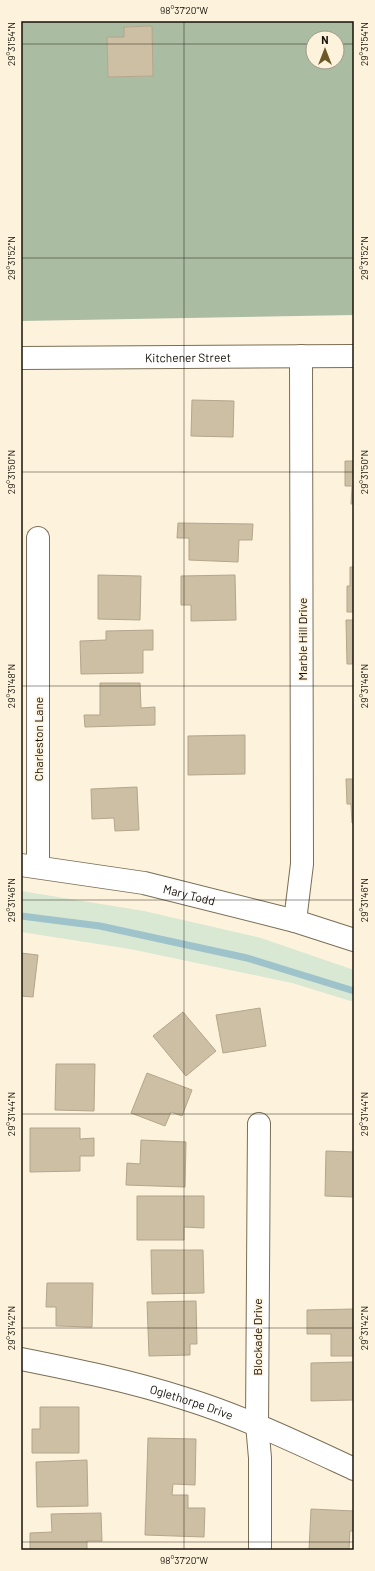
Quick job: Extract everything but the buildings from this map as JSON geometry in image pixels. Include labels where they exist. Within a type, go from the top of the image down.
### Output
[{"type":"street","name":"Marble Hill Drive","points":[[295,921],[302,864],[301,356]]},
{"type":"street","name":"Kitchener Street","points":[[21,358],[354,356]]},
{"type":"street","name":"Charleston Lane","points":[[29,866],[38,538]]},
{"type":"street","name":"Mary Todd","points":[[29,866],[144,883],[295,921],[354,940]]},
{"type":"street","name":"Blockade Drive","points":[[259,1124],[257,1424],[260,1458],[260,1550]]},
{"type":"street","name":"Oglethorpe Drive","points":[[21,1359],[101,1375],[184,1398],[257,1424],[354,1469]]},
{"type":"green space","points":[[21,21],[354,21],[354,315],[21,321]],"holes":[[[151,26],[153,76],[108,77],[107,37],[124,37],[124,27]]]},
{"type":"green space","points":[[21,891],[144,911],[261,938],[354,970],[354,1002],[292,983],[130,949],[21,932]]},
{"type":"waterway","points":[[21,916],[100,926],[247,958],[354,991]]}]
